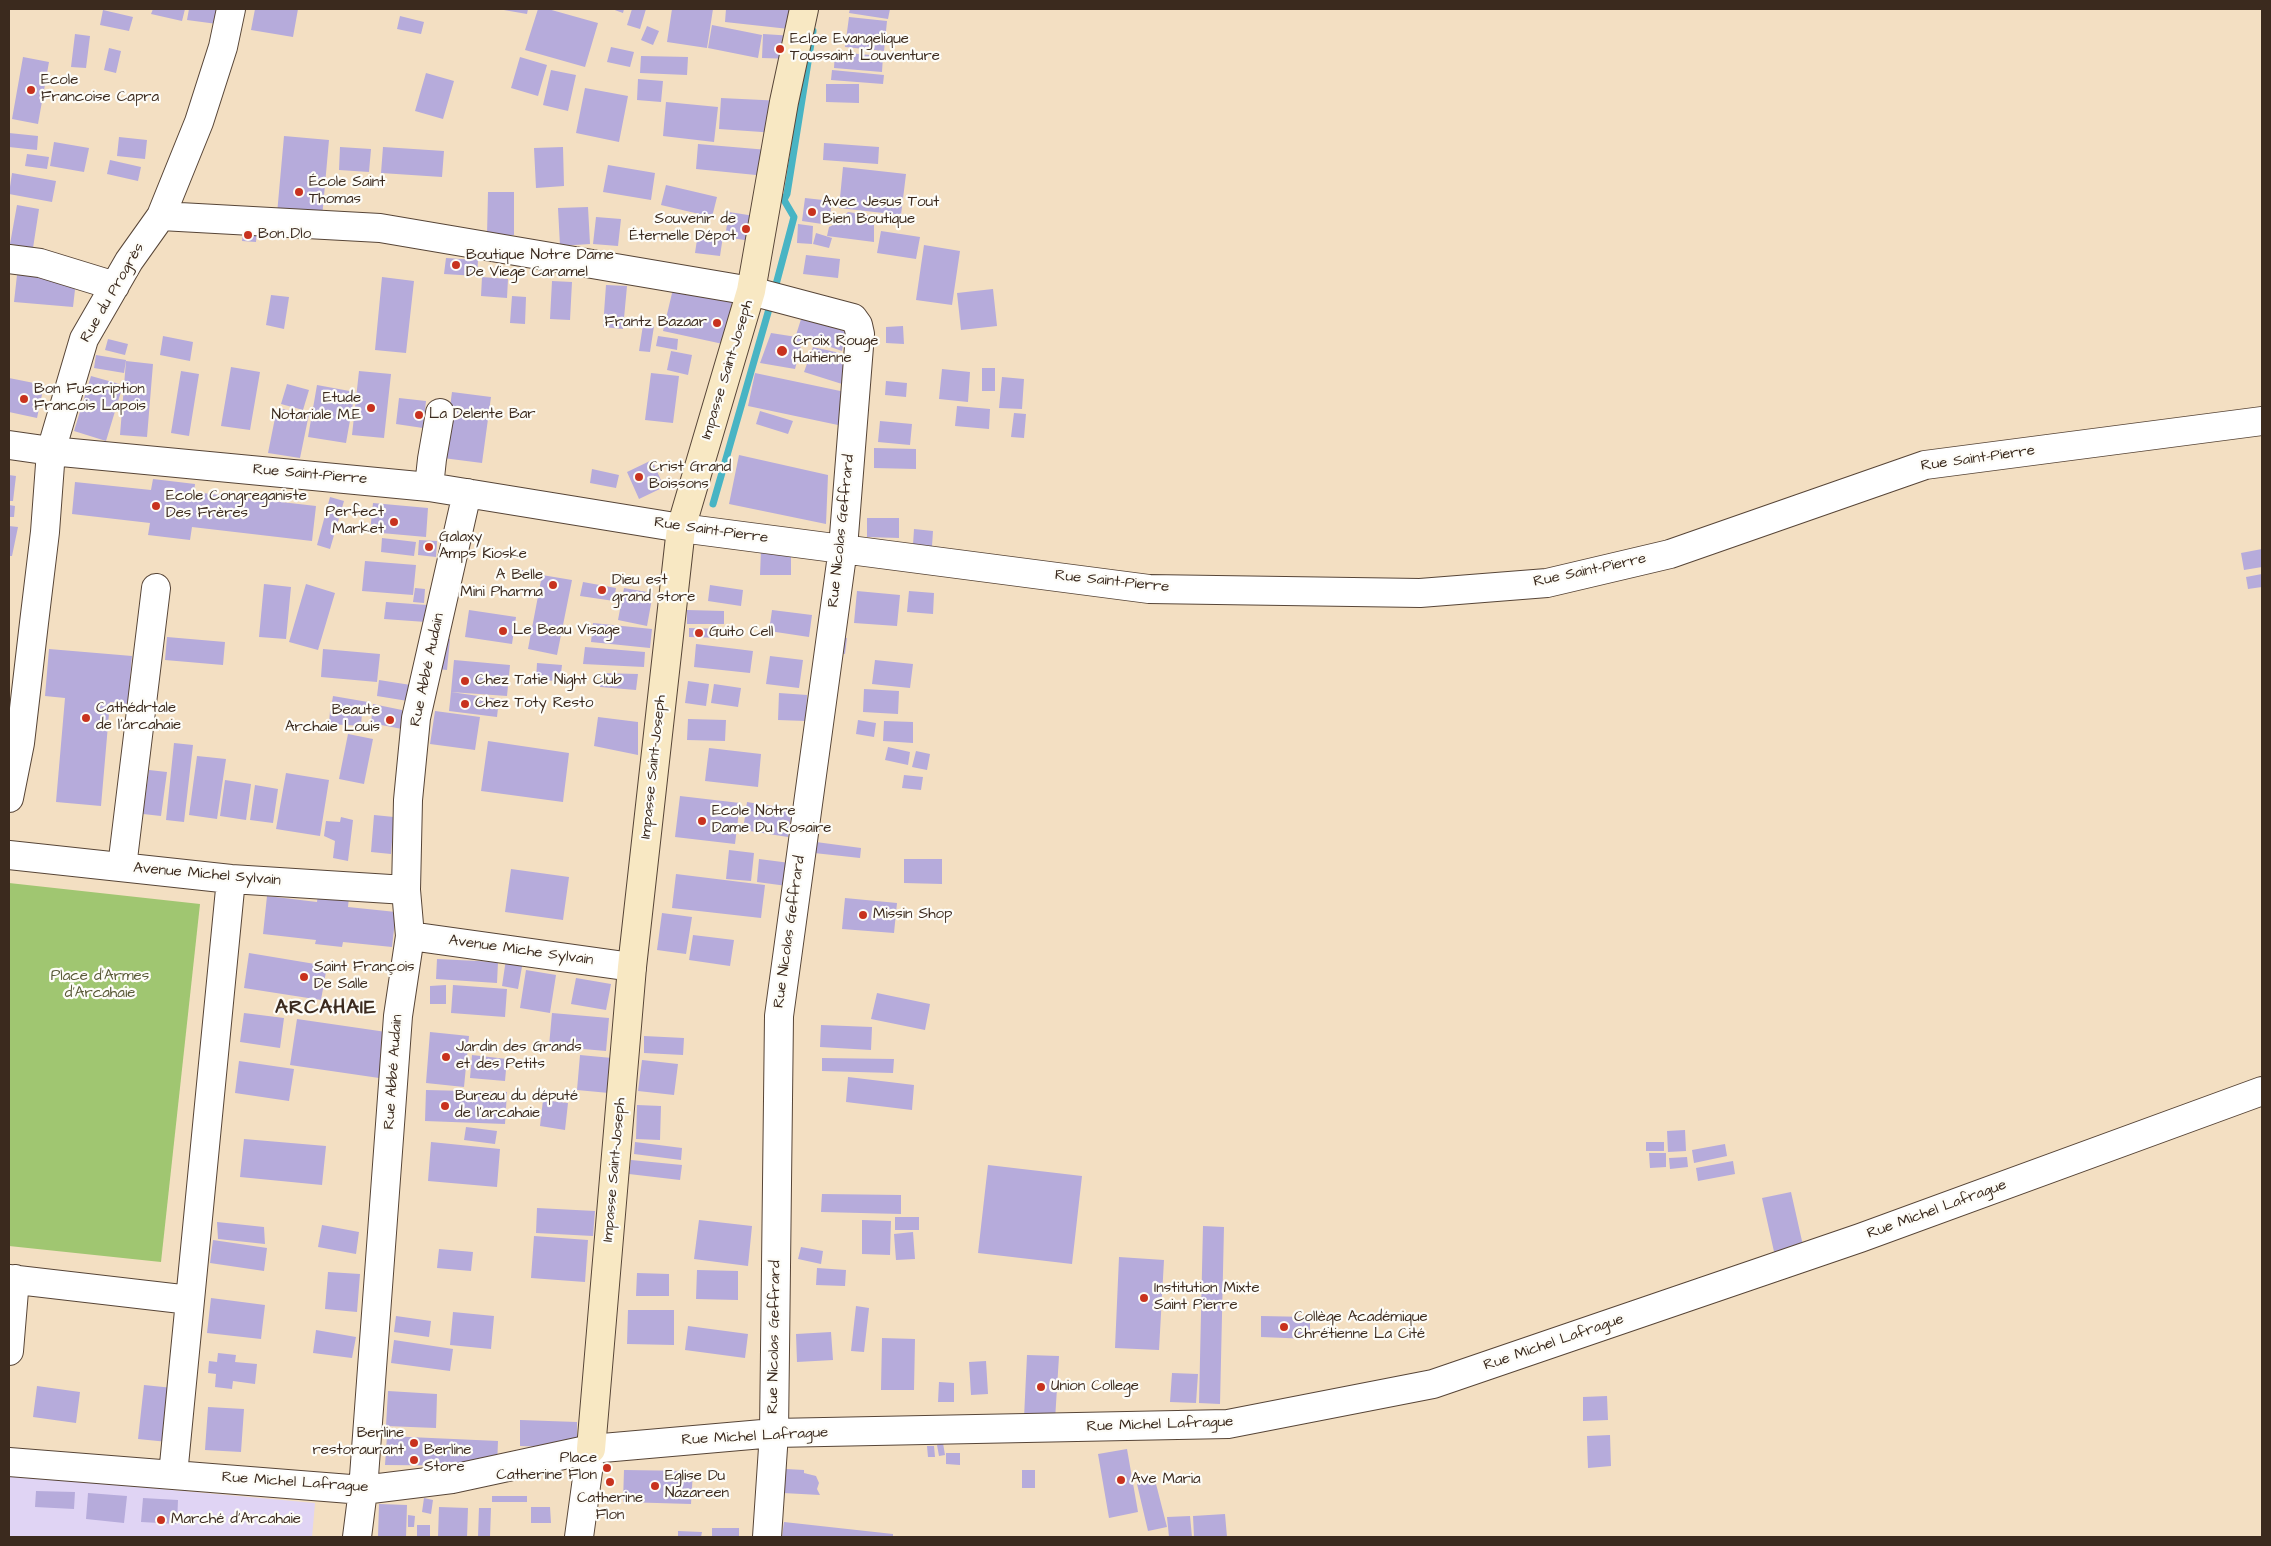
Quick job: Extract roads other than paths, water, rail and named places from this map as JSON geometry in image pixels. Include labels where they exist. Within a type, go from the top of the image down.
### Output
[{"type":"street","name":"Rue du Progrès","points":[[9,798],[20,743],[45,532],[52,451],[84,339],[129,261],[161,216],[199,122],[223,46],[231,9]]},
{"type":"street","name":"Impasse Saint-Joseph","points":[[579,1537],[591,1449],[632,967],[681,528],[751,291],[784,102],[804,9]]},
{"type":"street","name":"Rue Nicolas Geffrard","points":[[161,216],[380,228],[751,291],[853,318],[858,325],[860,334],[843,548],[779,1016],[774,1433],[767,1537]]},
{"type":"street","points":[[9,259],[40,263],[115,286]]},
{"type":"street","points":[[429,487],[440,413]]},
{"type":"street","name":"Rue Saint-Pierre","points":[[9,445],[52,451],[429,487],[681,528],[1149,589],[1420,592],[1547,583],[1670,554],[1925,465],[2262,421]]},
{"type":"street","name":"Rue Abbé Audain","points":[[357,1537],[363,1490],[398,1016],[410,936],[406,890],[408,800],[416,718],[467,493]]},
{"type":"street","points":[[122,868],[156,588]]},
{"type":"street","name":"Avenue Michel Sylvain","points":[[9,855],[230,879],[406,890]]},
{"type":"street","points":[[173,1475],[230,879]]},
{"type":"street","name":"Avenue Miche Sylvain","points":[[410,936],[632,967]]},
{"type":"street","name":"Rue Michel Lafrague","points":[[9,1462],[363,1490],[452,1479],[591,1449],[774,1433],[1228,1424],[1433,1384],[1860,1238],[2262,1091]]},
{"type":"street","points":[[9,1351],[12,1279],[190,1300]]},
{"type":"waterway","points":[[774,292],[794,217],[784,200],[787,194],[813,31]]},
{"type":"waterway","points":[[713,504],[771,302]]},
{"type":"place","name":"Ecloe Evangelique Toussaint Louventure","points":[[780,49]]},
{"type":"place","name":"Ecole Francoise Capra","points":[[31,90]]},
{"type":"place","name":"École Saint Thomas","points":[[299,192]]},
{"type":"place","name":"Avec Jesus Tout Bien Boutique","points":[[812,212]]},
{"type":"place","name":"Souvenir de Éternelle Dépot","points":[[746,229]]},
{"type":"place","name":"Bon Dlo","points":[[248,235]]},
{"type":"place","name":"Boutique Notre Dame De Viege Caramel","points":[[456,265]]},
{"type":"place","name":"Frantz Bazaar","points":[[717,323]]},
{"type":"place","name":"Croix Rouge Haitienne","points":[[782,351]]},
{"type":"place","name":"Bon Fuscription Francois Lapois","points":[[24,399]]},
{"type":"place","name":"Etude Notariale M.E","points":[[371,408]]},
{"type":"place","name":"La Delente Bar","points":[[419,415]]},
{"type":"place","name":"Crist Grand Boissons","points":[[639,477]]},
{"type":"place","name":"Ecole Congreganiste Des Frères","points":[[156,506]]},
{"type":"place","name":"Perfect Market","points":[[394,522]]},
{"type":"place","name":"Galaxy Amps Kioske","points":[[429,547]]},
{"type":"place","name":"A Belle Mini Pharma","points":[[553,585]]},
{"type":"place","name":"Dieu est grand store","points":[[602,590]]},
{"type":"place","name":"Le Beau Visage","points":[[503,631]]},
{"type":"place","name":"Guito Cell","points":[[699,633]]},
{"type":"place","name":"Chez Tatie Night Club","points":[[465,681]]},
{"type":"place","name":"Chez Toty Resto","points":[[465,704]]},
{"type":"place","name":"Cathédrtale de l'arcahaie","points":[[86,718]]},
{"type":"place","name":"Beaute Archaie Louis","points":[[390,720]]},
{"type":"place","name":"Ecole Notre Dame Du Rosaire","points":[[702,821]]},
{"type":"place","name":"Missin Shop","points":[[863,915]]},
{"type":"place","name":"Saint François De Salle","points":[[304,977]]},
{"type":"place","name":"Jardin des Grands et des Petits","points":[[446,1057]]},
{"type":"place","name":"Bureau du député de l'arcahaie","points":[[445,1106]]},
{"type":"place","name":"Institution Mixte Saint Pierre","points":[[1144,1298]]},
{"type":"place","name":"Collège Académique Chrétienne La Cité","points":[[1284,1327]]},
{"type":"place","name":"Union College","points":[[1041,1387]]},
{"type":"place","name":"Berline restoraurant","points":[[414,1443]]},
{"type":"place","name":"Berline Store","points":[[414,1460]]},
{"type":"place","name":"Place Catherine Flon","points":[[607,1468]]},
{"type":"place","name":"Ave Maria","points":[[1121,1480]]},
{"type":"place","name":"Catherine Flon","points":[[610,1482]]},
{"type":"place","name":"Eglise Du Nazareen","points":[[655,1486]]},
{"type":"place","name":"Marché d'Arcahaie","points":[[161,1520]]},
{"type":"district","name":"ARCAHAIE","points":[[326,1009]]},
{"type":"park label","name":"Place d'Armes d'Arcahaie","points":[[100,986]]}]
